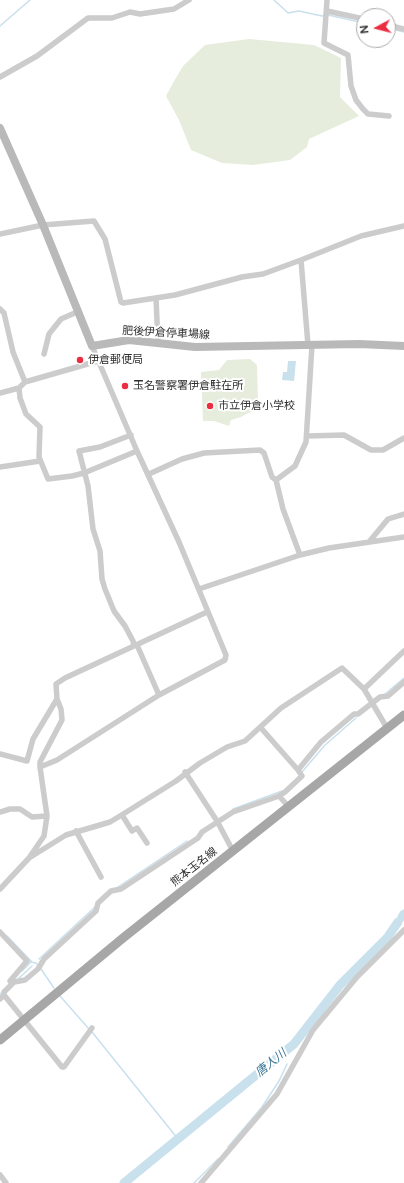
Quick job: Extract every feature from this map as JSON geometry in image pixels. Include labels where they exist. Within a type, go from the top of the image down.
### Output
[{"type":"main road","points":[[0,128],[3,141],[43,225],[92,346]]},
{"type":"main road","name":"肥後伊倉停車場線","points":[[92,346],[129,340],[195,347],[359,344],[404,346]]},
{"type":"main road","name":"熊本玉名線","points":[[0,1040],[24,1019],[404,715]]},
{"type":"street","points":[[0,77],[37,56],[88,18],[112,18],[130,12],[140,14],[174,10],[189,0]]},
{"type":"street","points":[[327,0],[324,43],[348,55],[351,86],[356,100],[368,114],[389,116]]},
{"type":"street","points":[[327,11],[356,18]]},
{"type":"street","points":[[0,234],[43,225],[94,221],[105,239],[121,302],[123,303],[175,295],[242,277],[263,274],[361,236],[404,226]]},
{"type":"street","points":[[276,480],[295,466],[307,436],[310,345],[301,260]]},
{"type":"street","points":[[156,298],[158,343]]},
{"type":"street","points":[[0,309],[4,313],[13,352],[24,382]]},
{"type":"street","points":[[44,354],[49,334],[61,319],[77,312]]},
{"type":"street","points":[[40,767],[57,760],[159,694],[224,660],[226,655],[207,612],[199,589],[92,346]]},
{"type":"street","points":[[0,393],[19,388],[24,382],[98,361]]},
{"type":"street","points":[[19,388],[24,410],[40,426],[39,456],[48,479],[84,473],[138,451]]},
{"type":"street","points":[[130,435],[100,447],[79,451],[88,486],[93,529],[100,551],[102,579],[105,589],[114,611],[125,626],[159,694]]},
{"type":"street","points":[[307,436],[344,435],[371,450],[383,450],[404,438]]},
{"type":"street","points":[[149,474],[186,458],[204,453],[256,450],[264,453],[272,477],[276,480],[283,509],[300,555]]},
{"type":"street","points":[[0,466],[40,461]]},
{"type":"street","points":[[369,542],[388,519],[404,514]]},
{"type":"street","points":[[199,589],[254,569],[300,555],[404,537]]},
{"type":"street","points":[[0,889],[29,858],[44,836],[47,816],[40,762],[62,720],[61,709],[55,688],[58,682],[207,612]]},
{"type":"street","points":[[364,689],[404,651]]},
{"type":"street","points":[[29,858],[76,831],[110,822],[176,781],[185,772],[227,747],[245,741],[261,728],[281,708],[342,668],[364,689],[387,728]]},
{"type":"street","points":[[299,772],[321,742],[354,714],[358,714],[380,697],[388,696],[404,682]]},
{"type":"street","points":[[0,754],[27,761],[33,739],[57,699]]},
{"type":"street","points":[[91,1030],[64,1067],[62,1067],[24,1019],[2,997],[4,992],[12,984],[25,980],[39,967],[44,959],[96,911],[98,903],[111,891],[121,889],[198,838],[202,832],[217,821],[241,808],[279,796],[302,776],[261,728]]},
{"type":"street","points":[[185,772],[217,821],[233,851]]},
{"type":"street","points":[[279,796],[289,806]]},
{"type":"street","points":[[0,812],[10,809],[20,809],[32,816],[47,816]]},
{"type":"street","points":[[122,815],[132,831],[137,828],[147,842]]},
{"type":"street","points":[[76,831],[101,877]]},
{"type":"street","points":[[201,1183],[277,1094],[313,1030],[357,977],[404,930]]},
{"type":"street","points":[[0,932],[27,961],[10,981],[12,984]]},
{"type":"street","points":[[0,1175],[6,1183]]},
{"type":"green space","points":[[249,39],[314,45],[341,58],[340,97],[359,116],[309,139],[307,147],[290,160],[253,165],[222,163],[191,150],[179,120],[166,96],[183,66],[205,45]]},
{"type":"green space","points":[[250,359],[257,365],[258,400],[252,411],[231,420],[229,426],[214,421],[203,421],[201,372],[219,370],[227,360]]},
{"type":"water","points":[[288,361],[296,361],[294,381],[282,380],[283,372],[287,372]]},
{"type":"waterway","points":[[0,26],[30,0]]},
{"type":"waterway","points":[[274,0],[288,13],[299,11],[356,21]]},
{"type":"waterway","points":[[396,30],[404,32]]},
{"type":"waterway","points":[[385,694],[404,678]]},
{"type":"waterway","points":[[302,772],[325,745],[356,718]]},
{"type":"waterway","points":[[233,809],[282,791]]},
{"type":"waterway","points":[[118,887],[187,841]]},
{"type":"waterway","points":[[39,959],[95,907]]},
{"type":"waterway","name":"唐人川","points":[[124,1183],[294,1044],[340,985],[387,938],[398,922]]},
{"type":"waterway","points":[[7,936],[32,962]]},
{"type":"waterway","points":[[22,971],[31,962],[36,963],[39,966]]},
{"type":"waterway","points":[[18,979],[32,966]]},
{"type":"waterway","points":[[41,969],[54,988]]},
{"type":"waterway","points":[[60,996],[89,1029]]},
{"type":"waterway","points":[[92,1032],[178,1139]]},
{"type":"waterway","points":[[228,1147],[262,1107],[279,1081],[287,1064]]},
{"type":"waterway","points":[[194,1183],[218,1159]]},
{"type":"place","name":"伊倉郵便局","points":[[80,360]]},
{"type":"place","name":"玉名警察署伊倉駐在所","points":[[125,386]]},
{"type":"place","name":"市立伊倉小学校","points":[[210,406]]}]
